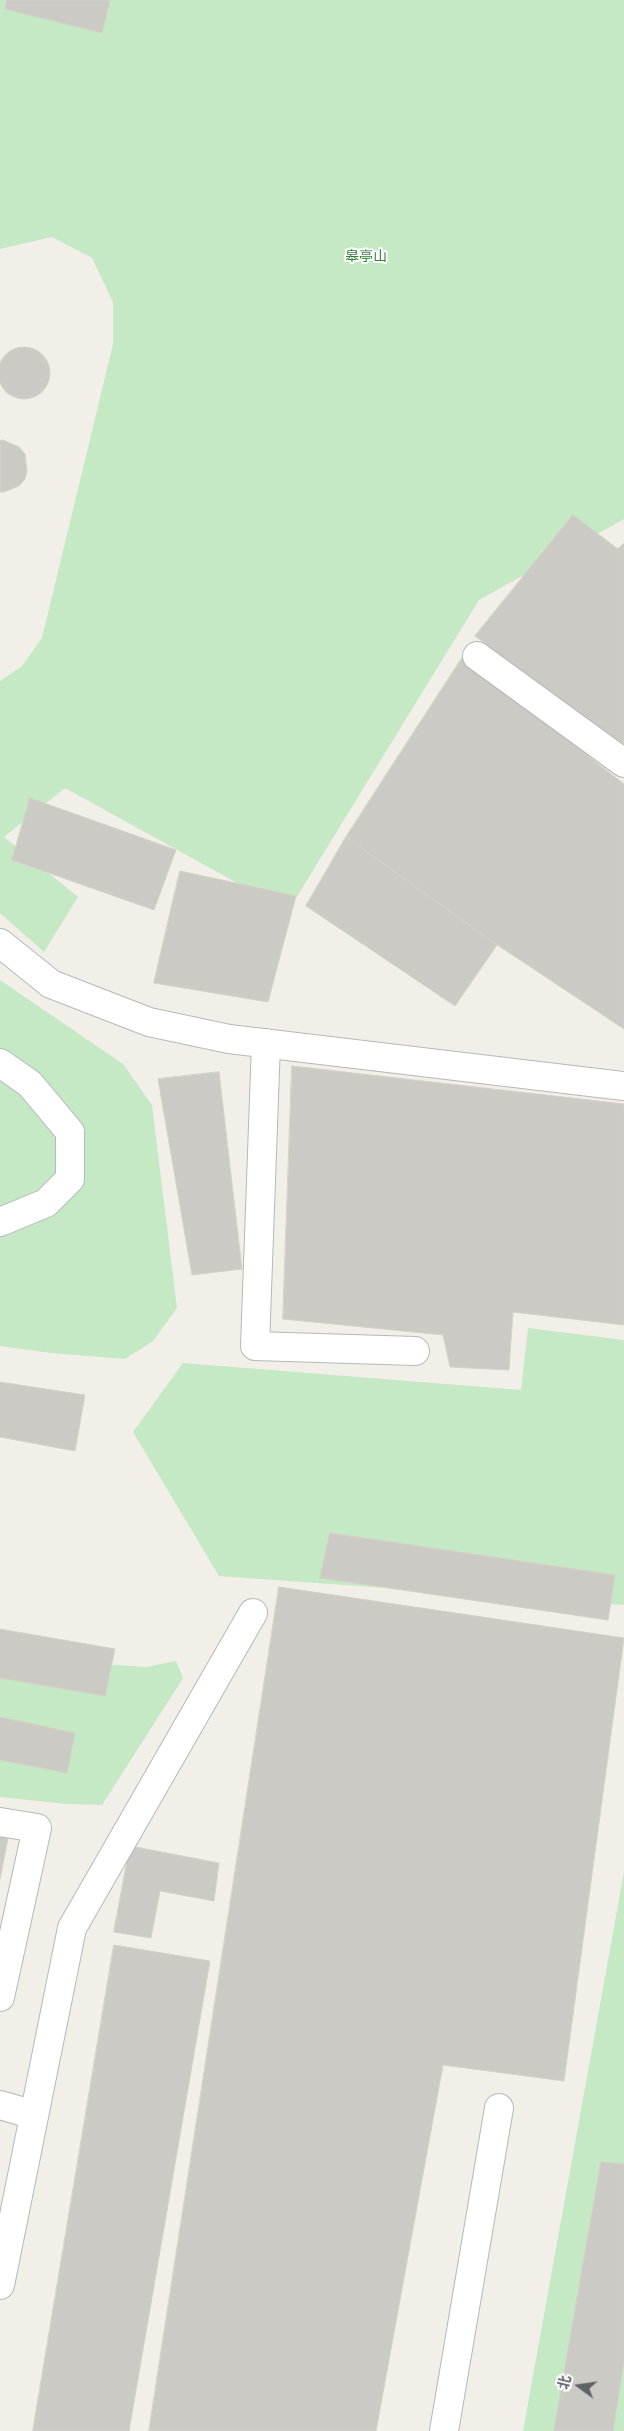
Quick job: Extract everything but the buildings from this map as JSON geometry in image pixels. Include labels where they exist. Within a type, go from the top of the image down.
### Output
[{"type":"street","points":[[477,656],[624,763]]},
{"type":"street","points":[[0,943],[51,984],[149,1022],[229,1039],[624,1086]]},
{"type":"street","points":[[266,1043],[255,1346],[415,1352]]},
{"type":"street","points":[[0,1063],[30,1084],[70,1132],[70,1179],[46,1203],[0,1222]]},
{"type":"street","points":[[0,2285],[72,1928],[253,1613]]},
{"type":"street","points":[[0,1822],[37,1828],[0,1997]]},
{"type":"street","points":[[0,2105],[34,2115]]},
{"type":"street","points":[[444,2431],[499,2108]]},
{"type":"green space","name":"皋亭山","points":[[0,0],[624,0],[624,519],[479,600],[288,911],[65,788],[4,837],[78,897],[44,952],[0,913],[0,681],[22,666],[42,638],[113,344],[113,302],[92,258],[52,237],[0,249]]},
{"type":"green space","points":[[0,980],[123,1064],[152,1105],[177,1308],[153,1341],[125,1359],[51,1353],[0,1346]]},
{"type":"green space","points":[[528,1328],[624,1340],[624,1605],[219,1576],[133,1432],[183,1363],[521,1390]]},
{"type":"green space","points":[[0,1657],[146,1667],[176,1661],[183,1678],[102,1805],[67,1804],[0,1797]]},
{"type":"green space","points":[[624,1872],[624,2431],[523,2431]]}]
